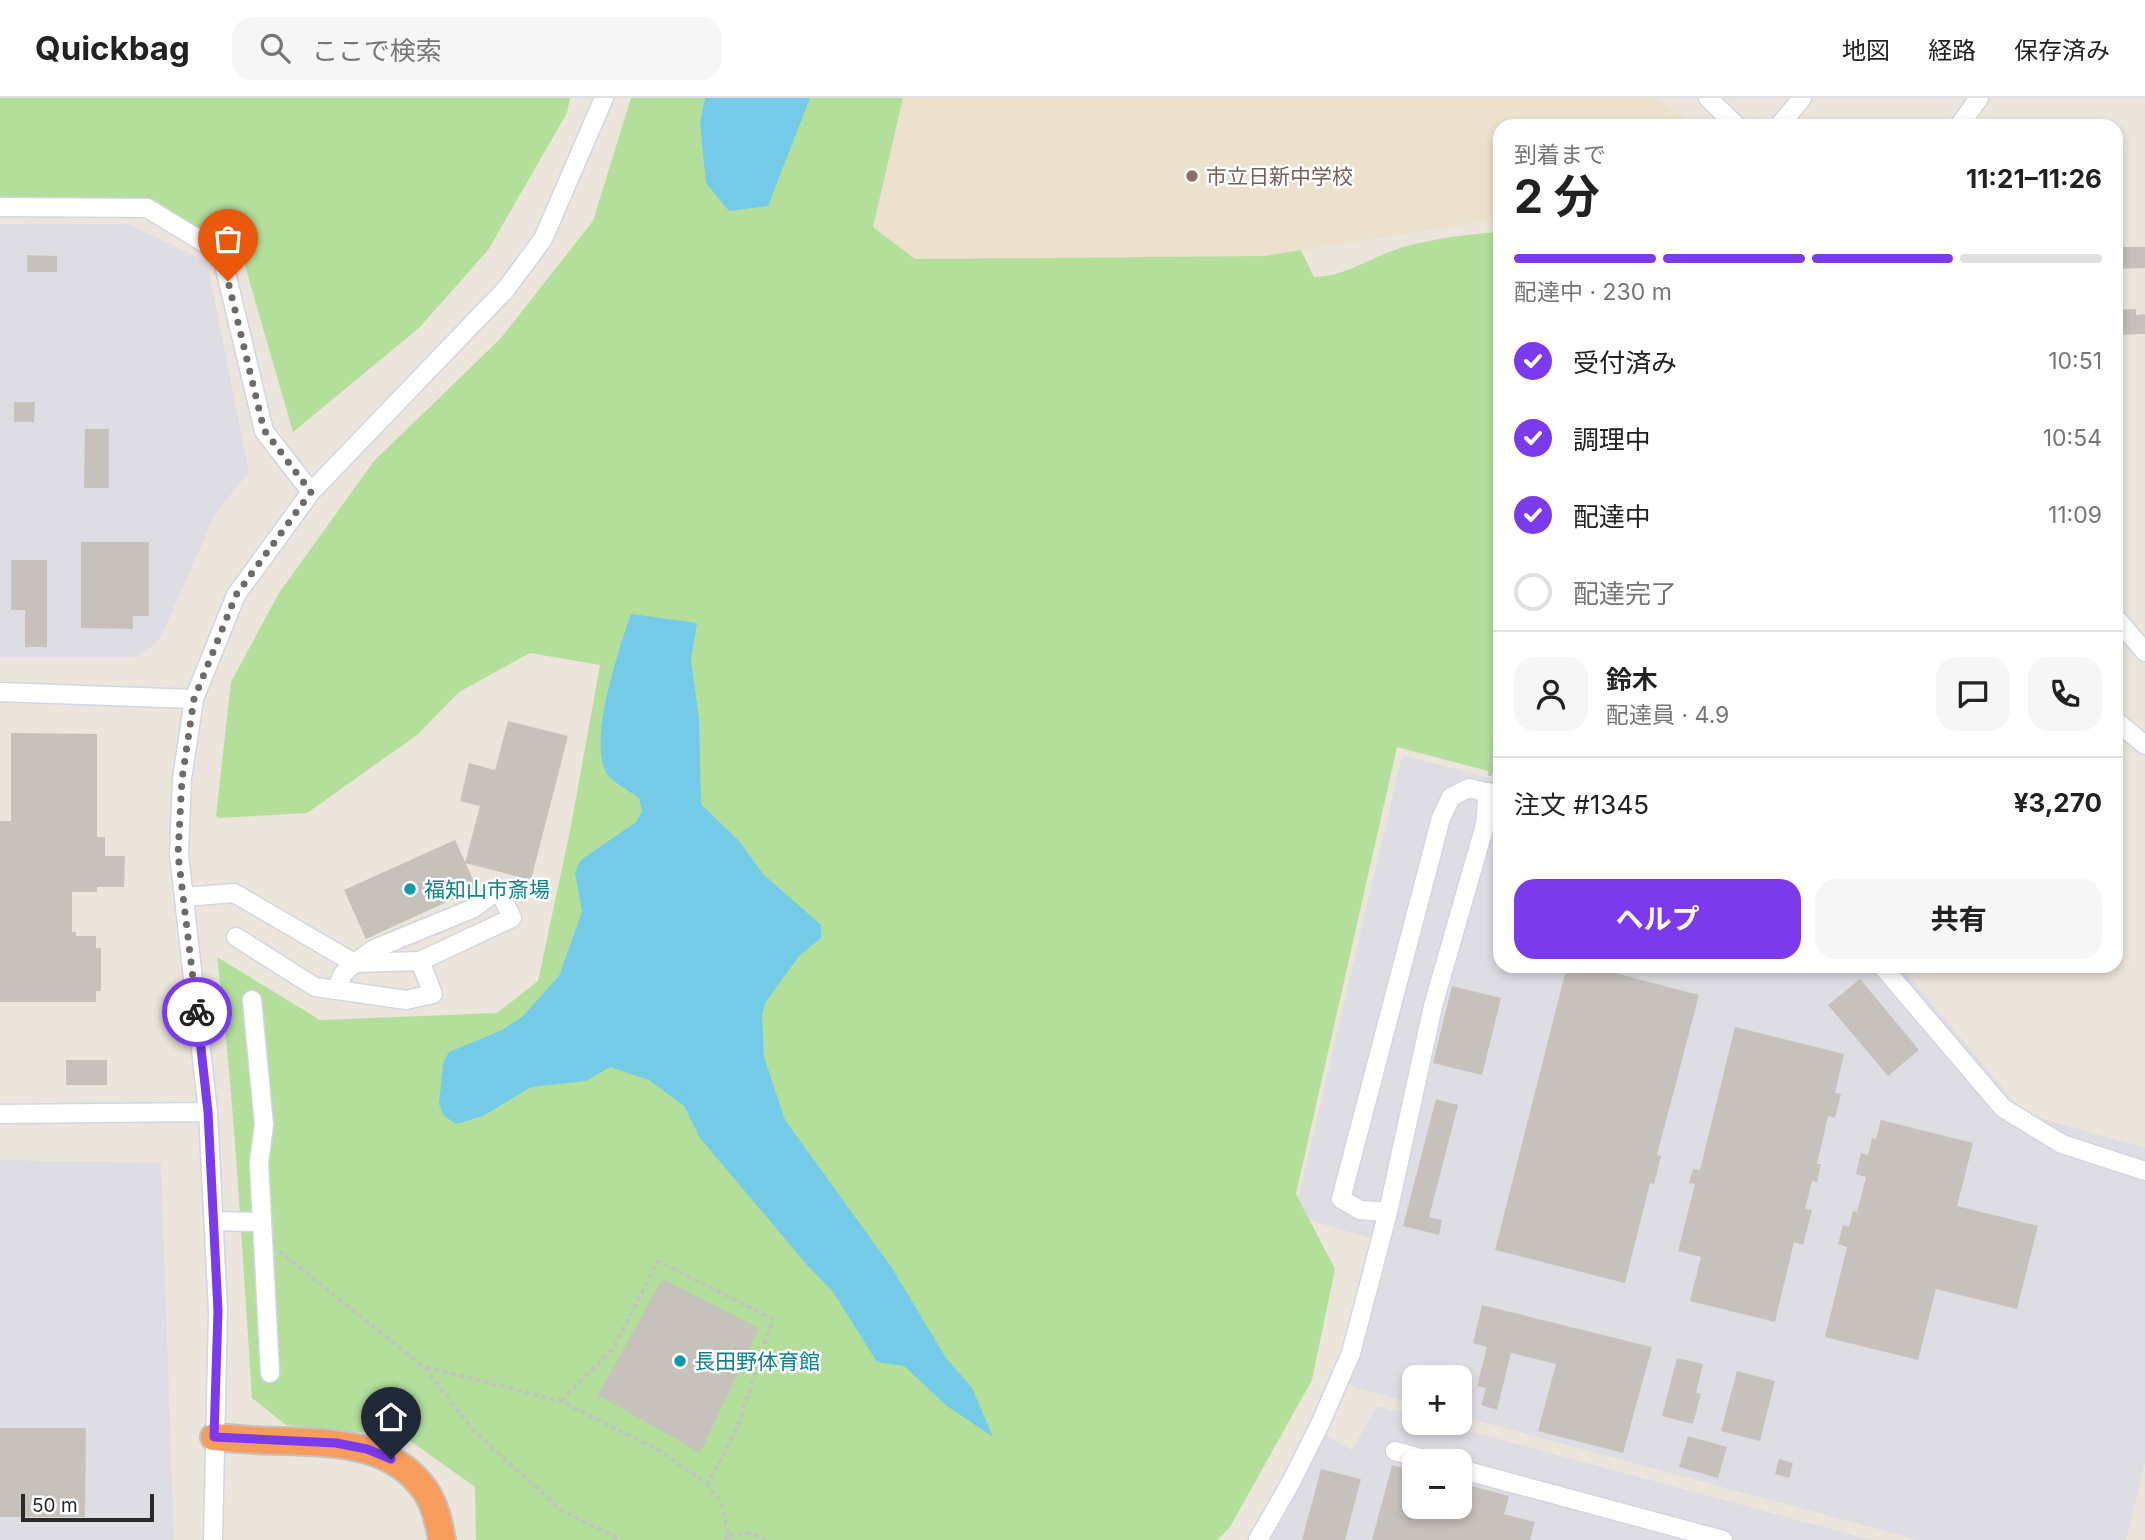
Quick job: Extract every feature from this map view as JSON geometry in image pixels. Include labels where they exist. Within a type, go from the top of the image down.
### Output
[{"type":"highway","points":[[214,1437],[336,1443],[367,1449],[391,1459],[426,1490],[435,1510],[442,1540]]},
{"type":"highway","points":[[433,1540],[435,1510]]},
{"type":"street","points":[[213,1540],[218,1311],[214,1221],[208,1112],[178,854],[182,779],[194,699],[236,595],[311,492],[506,289],[543,239],[604,98]]},
{"type":"street","points":[[1708,98],[1730,119]]},
{"type":"street","points":[[1785,119],[1802,98]]},
{"type":"street","points":[[1964,119],[1979,98]]},
{"type":"street","points":[[0,207],[147,208],[216,250],[222,256],[264,430],[311,492]]},
{"type":"street","points":[[2123,626],[2145,652]]},
{"type":"street","points":[[0,692],[194,699]]},
{"type":"street","points":[[2123,727],[2145,745]]},
{"type":"street","points":[[1388,1212],[1360,1210],[1341,1199],[1441,818],[1451,797],[1469,788],[1493,794]]},
{"type":"street","points":[[1258,1540],[1321,1422],[1350,1353],[1388,1212],[1433,1006],[1493,797]]},
{"type":"street","points":[[184,897],[234,892],[354,963],[420,961],[512,918],[499,890],[472,909],[374,949],[354,963],[342,975],[337,990]]},
{"type":"street","points":[[236,937],[315,987],[406,1000],[433,994],[420,961]]},
{"type":"street","points":[[1888,973],[2003,1108],[2062,1144],[2145,1171]]},
{"type":"street","points":[[252,1000],[264,1125],[258,1163],[270,1373]]},
{"type":"street","points":[[0,1114],[208,1112]]},
{"type":"street","points":[[214,1221],[261,1230]]},
{"type":"street","points":[[1395,1451],[1402,1453]]},
{"type":"street","points":[[1472,1472],[1723,1540]]},
{"type":"path","points":[[1493,750],[1493,778]]},
{"type":"path","points":[[261,1230],[424,1367],[475,1432],[561,1510],[621,1540]]},
{"type":"path","points":[[561,1401],[614,1347],[658,1261],[773,1319],[737,1429],[707,1484]]},
{"type":"path","points":[[424,1367],[561,1401],[662,1452],[707,1484],[720,1501],[729,1536]]},
{"type":"path","points":[[723,1540],[729,1536],[748,1533],[767,1540]]},
{"type":"shaded area","name":"市立日新中学校","points":[[903,98],[1655,98],[1686,119],[1493,119],[1493,222],[1263,256],[914,259],[873,227]]},
{"type":"shaded area","points":[[0,224],[129,224],[207,262],[249,472],[215,514],[160,639],[139,657],[0,657]]},
{"type":"shaded area","points":[[1402,755],[1493,779],[1493,973],[1906,973],[2025,1114],[2145,1148],[2145,1462],[2126,1540],[1918,1540],[1472,1419],[1472,1365],[1402,1365],[1402,1401],[1340,1383],[1371,1238],[1294,1216]]},
{"type":"shaded area","points":[[0,1160],[161,1163],[174,1540],[0,1540]]},
{"type":"shaded area","points":[[1377,1406],[1402,1413],[1402,1435],[1472,1435],[1472,1432],[1871,1540],[1251,1540],[1312,1427],[1352,1450]]},
{"type":"green space","points":[[0,98],[570,98],[567,113],[488,250],[419,328],[293,432],[239,245],[125,198],[0,200]]},
{"type":"green space","points":[[631,98],[903,98],[873,227],[915,259],[1263,256],[1301,250],[1314,277],[1338,273],[1418,243],[1493,233],[1493,772],[1397,747],[1296,1194],[1335,1269],[1312,1380],[1230,1527],[1217,1540],[476,1540],[475,1487],[405,1437],[286,1425],[252,1398],[233,1122],[217,957],[320,1020],[497,1013],[538,981],[571,826],[600,665],[530,653],[459,692],[417,735],[307,813],[219,818],[216,816],[231,682],[279,593],[374,461],[501,338],[593,221]]},
{"type":"water","points":[[705,98],[810,98],[768,206],[729,211],[706,183],[700,123]]},
{"type":"water","points":[[631,614],[697,623],[691,660],[699,719],[701,804],[740,842],[763,874],[821,925],[821,938],[799,956],[765,1003],[762,1016],[764,1057],[785,1120],[892,1268],[946,1358],[972,1388],[993,1437],[947,1406],[904,1366],[877,1362],[833,1292],[700,1138],[684,1106],[649,1080],[610,1067],[586,1081],[531,1087],[483,1116],[456,1124],[444,1116],[439,1104],[443,1063],[449,1052],[500,1031],[522,1017],[559,976],[582,912],[575,872],[581,860],[636,822],[642,811],[639,798],[608,776],[601,757],[607,694]]},
{"type":"building","points":[[2123,247],[2145,247],[2145,268],[2123,269]]},
{"type":"building","points":[[27,255],[57,256],[57,272],[27,272]]},
{"type":"building","points":[[2136,309],[2136,315],[2145,314],[2145,334],[2123,335],[2123,310]]},
{"type":"building","points":[[14,402],[35,402],[34,422],[14,422]]},
{"type":"building","points":[[85,429],[109,429],[109,488],[84,488]]},
{"type":"building","points":[[81,542],[149,542],[149,616],[133,616],[133,629],[81,628]]},
{"type":"building","points":[[11,560],[47,560],[47,647],[25,647],[25,610],[11,610]]},
{"type":"building","points":[[508,721],[568,736],[531,880],[465,863],[480,806],[460,801],[469,763],[495,770]]},
{"type":"building","points":[[11,733],[97,734],[97,837],[105,837],[105,856],[125,856],[124,887],[97,887],[97,892],[72,892],[72,932],[76,932],[76,936],[96,936],[96,948],[101,948],[101,991],[96,991],[96,1002],[0,1002],[0,821],[11,821]]},
{"type":"building","name":"福知山市斎場","points":[[455,840],[477,888],[366,939],[344,890]]},
{"type":"building","points":[[1565,973],[1615,973],[1699,995],[1657,1155],[1661,1156],[1654,1184],[1650,1183],[1625,1283],[1495,1250]]},
{"type":"building","points":[[1860,979],[1919,1050],[1888,1076],[1828,1005]]},
{"type":"building","points":[[1452,986],[1501,998],[1482,1075],[1433,1063]]},
{"type":"building","points":[[1735,1027],[1844,1054],[1835,1093],[1841,1094],[1835,1118],[1828,1116],[1817,1164],[1821,1164],[1817,1182],[1812,1181],[1805,1209],[1812,1210],[1803,1245],[1794,1242],[1775,1322],[1690,1301],[1701,1257],[1678,1251],[1695,1184],[1689,1183],[1693,1169],[1700,1170]]},
{"type":"building","points":[[66,1060],[107,1060],[107,1085],[66,1085]]},
{"type":"building","points":[[1436,1099],[1458,1105],[1429,1217],[1442,1220],[1439,1235],[1403,1226]]},
{"type":"building","points":[[1881,1120],[1973,1143],[1957,1206],[2038,1226],[2017,1309],[1936,1289],[1918,1360],[1825,1337],[1847,1247],[1838,1244],[1843,1225],[1849,1227],[1853,1211],[1857,1212],[1866,1177],[1856,1174],[1861,1153],[1868,1155],[1872,1138],[1876,1139]]},
{"type":"building","name":"長田野体育館","points":[[662,1279],[759,1328],[700,1453],[598,1395]]},
{"type":"building","points":[[1482,1305],[1652,1347],[1623,1453],[1538,1431],[1556,1364],[1511,1353],[1497,1410],[1481,1405],[1486,1388],[1477,1386],[1487,1347],[1473,1343]]},
{"type":"building","points":[[1677,1358],[1703,1364],[1696,1393],[1701,1394],[1693,1424],[1662,1416]]},
{"type":"building","points":[[1737,1371],[1775,1381],[1760,1441],[1721,1431]]},
{"type":"building","points":[[0,1428],[86,1428],[85,1517],[0,1517]]},
{"type":"building","points":[[1688,1436],[1727,1447],[1718,1478],[1679,1467]]},
{"type":"building","points":[[1779,1459],[1793,1463],[1789,1478],[1775,1474]]},
{"type":"building","points":[[1392,1465],[1402,1468],[1402,1519],[1472,1519],[1472,1486],[1509,1496],[1504,1514],[1535,1522],[1530,1540],[1372,1540]]},
{"type":"building","points":[[1321,1469],[1361,1479],[1345,1540],[1302,1540]]},
{"type":"way so far","points":[[197,1012],[178,854],[182,779],[194,699],[236,595],[311,492],[264,430],[228,281]]},
{"type":"place","name":"市立日新中学校","points":[[1192,176]]},
{"type":"place","name":"福知山市斎場","points":[[410,889]]},
{"type":"place","name":"長田野体育館","points":[[680,1361]]},
{"type":"route","points":[[197,1012],[208,1112],[218,1311],[214,1437],[336,1443],[367,1449],[391,1459]]}]
